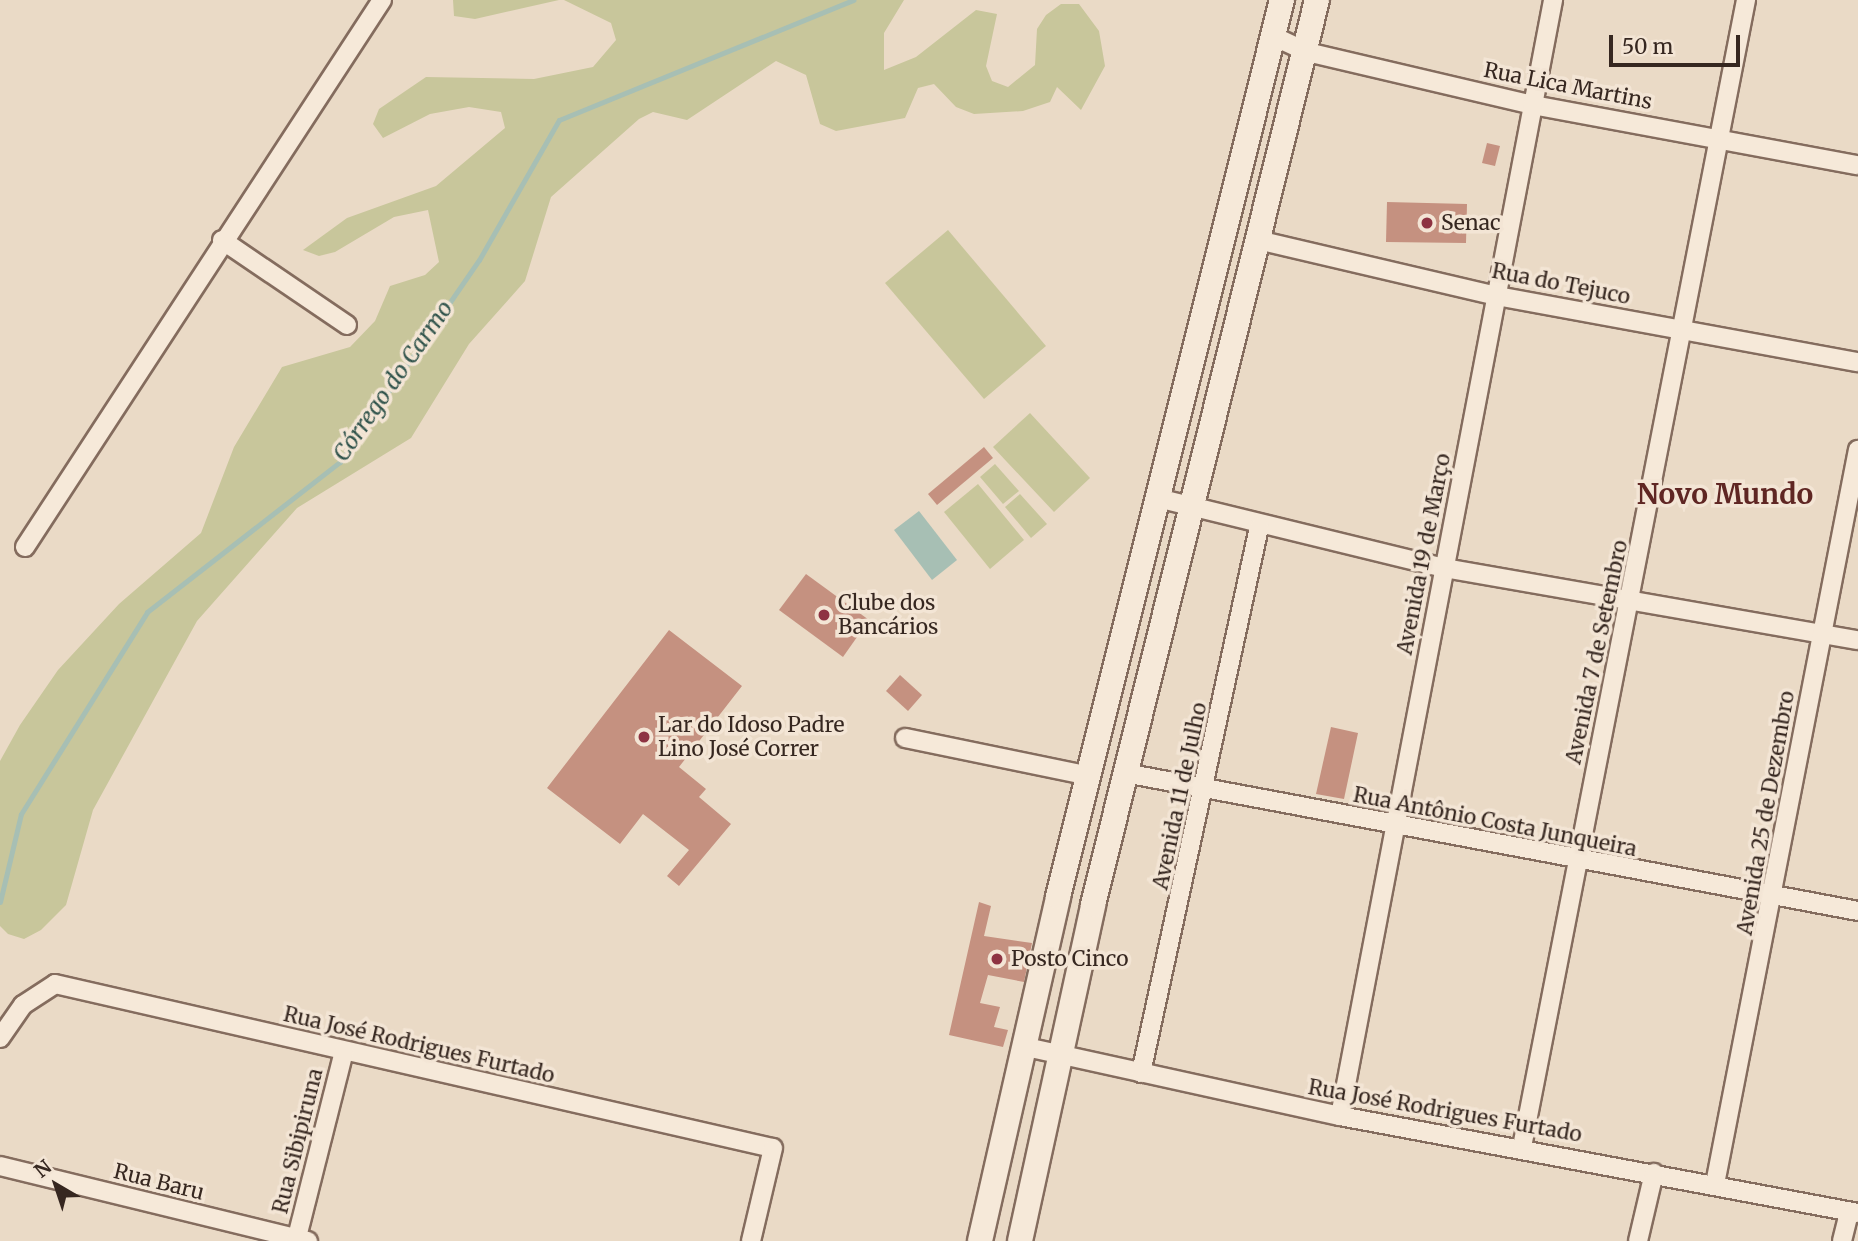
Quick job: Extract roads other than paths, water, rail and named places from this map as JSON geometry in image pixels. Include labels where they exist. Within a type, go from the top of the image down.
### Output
[{"type":"main road","points":[[980,1241],[1027,1046],[1058,897],[1282,0]]},
{"type":"main road","points":[[1020,1241],[1065,1055],[1093,905],[1190,509],[1307,52],[1317,0]]},
{"type":"main road","points":[[1058,897],[1093,905]]},
{"type":"street","points":[[25,547],[222,240],[382,0]]},
{"type":"street","name":"Avenida 19 de Março","points":[[1340,1116],[1553,0]]},
{"type":"street","name":"Avenida 7 de Setembro","points":[[1522,1147],[1685,330],[1746,0]]},
{"type":"street","name":"Rua Lica Martins","points":[[1273,36],[1307,52],[1533,105],[1858,165]]},
{"type":"street","points":[[222,240],[347,325]]},
{"type":"street","name":"Rua do Tejuco","points":[[1258,240],[1497,296],[1858,362]]},
{"type":"street","name":"Avenida 25 de Dezembro","points":[[1715,1184],[1775,897],[1821,634],[1858,450]]},
{"type":"street","points":[[1157,498],[1259,527],[1444,568],[1632,598],[1858,640]]},
{"type":"street","name":"Avenida 11 de Julho","points":[[1141,1073],[1205,791],[1259,527]]},
{"type":"street","points":[[905,738],[1090,776]]},
{"type":"street","name":"Rua Antônio Costa Junqueira","points":[[1125,773],[1205,791],[1577,862],[1858,911]]},
{"type":"street","name":"Rua José Rodrigues Furtado","points":[[0,1038],[23,1005],[55,984],[773,1148],[751,1241]]},
{"type":"street","name":"Rua José Rodrigues Furtado","points":[[1027,1046],[1340,1116],[1522,1147],[1854,1213]]},
{"type":"street","name":"Rua Sibipiruna","points":[[300,1240],[344,1051]]},
{"type":"street","name":"Rua Baru","points":[[0,1166],[300,1240]]},
{"type":"street","points":[[1637,1241],[1654,1173]]},
{"type":"street","points":[[1842,1241],[1854,1213]]},
{"type":"waterway","name":"Córrego do Carmo","points":[[0,902],[21,814],[147,612],[340,462],[479,260],[559,120],[853,0]]},
{"type":"place","name":"Senac","points":[[1427,223]]},
{"type":"place","name":"Clube dos Bancários","points":[[824,615]]},
{"type":"place","name":"Lar do Idoso Padre Lino José Correr","points":[[644,737]]},
{"type":"place","name":"Posto Cinco","points":[[997,959]]},
{"type":"district","name":"Novo Mundo","points":[[1725,494]]}]
